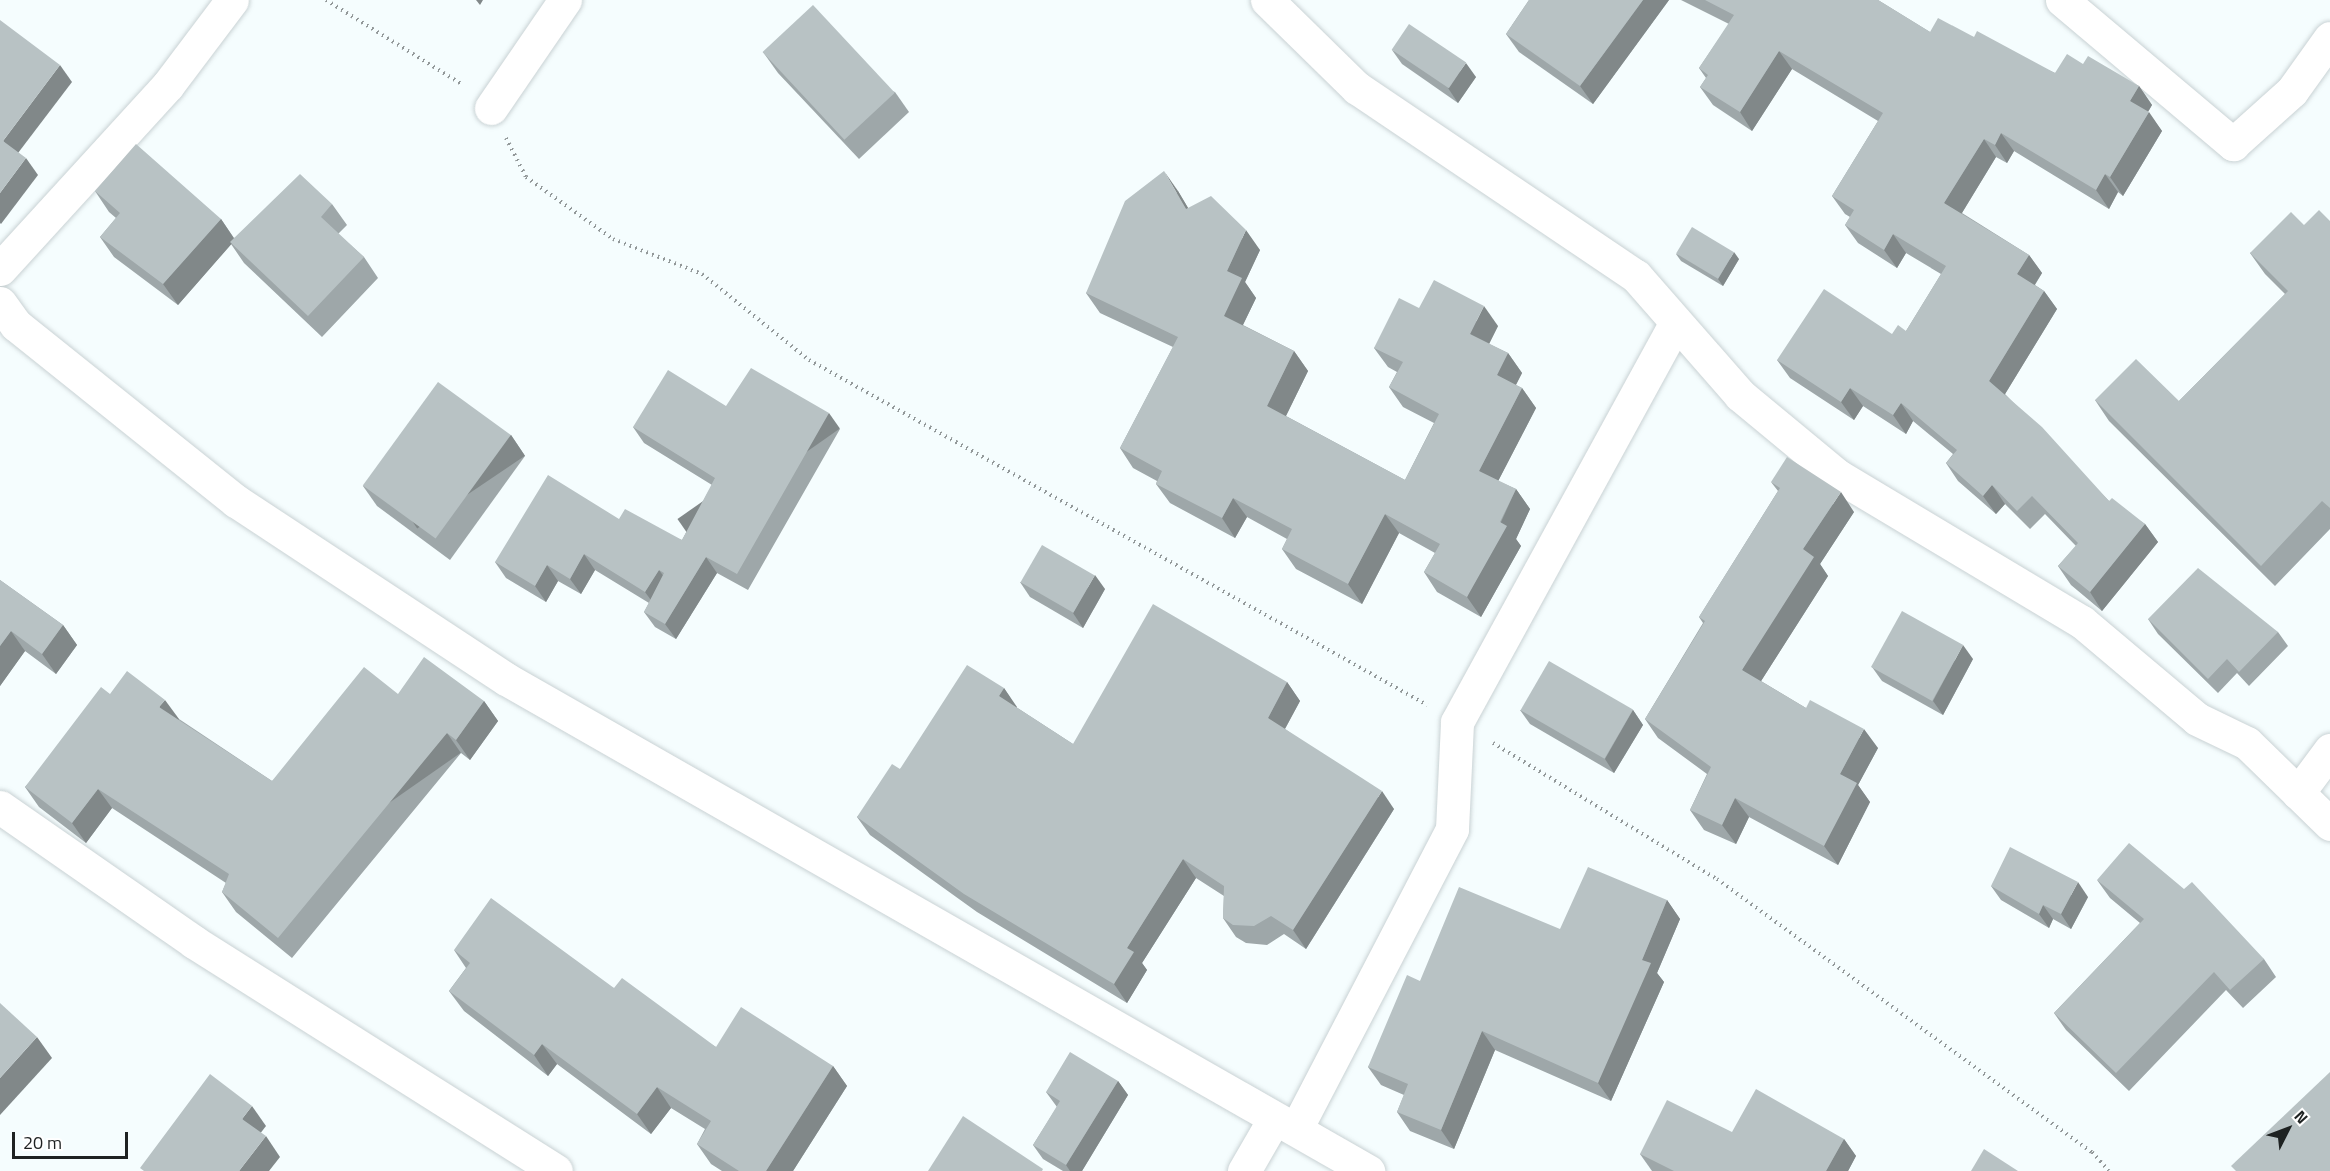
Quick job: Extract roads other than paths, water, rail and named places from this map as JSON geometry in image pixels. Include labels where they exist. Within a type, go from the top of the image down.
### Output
[{"type":"street","points":[[0,268],[168,85],[232,0]]},
{"type":"street","points":[[491,108],[565,0]]},
{"type":"street","points":[[1267,0],[1357,88],[1636,276],[1675,324],[1740,395],[1839,476],[2082,622],[2197,719],[2247,743],[2330,824]]},
{"type":"street","points":[[2062,0],[2233,144],[2292,91],[2330,38]]},
{"type":"street","points":[[0,303],[16,325],[236,501],[506,679],[1368,1171]]},
{"type":"street","points":[[1244,1171],[1285,1124],[1452,829],[1457,722],[1675,324]]},
{"type":"street","points":[[2298,793],[2330,750]]},
{"type":"street","points":[[0,807],[194,942],[556,1171]]}]
